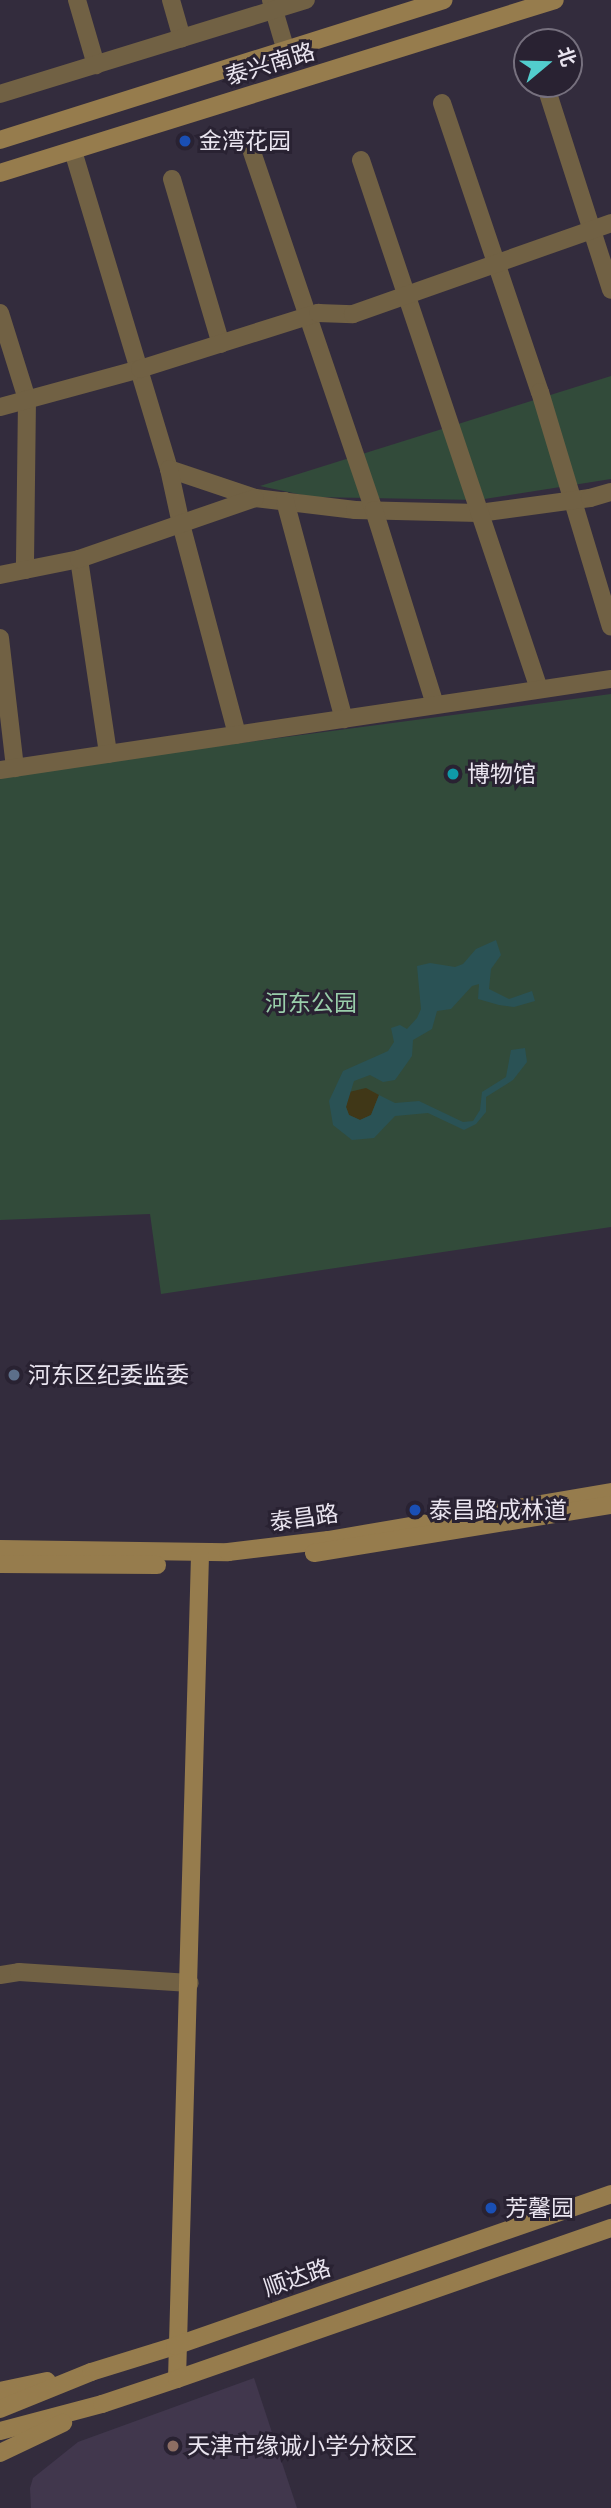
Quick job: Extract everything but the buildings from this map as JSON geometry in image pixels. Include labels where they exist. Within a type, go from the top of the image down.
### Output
[{"type":"main road","name":"泰兴南路","points":[[0,140],[443,0]]},
{"type":"main road","name":"泰兴南路","points":[[0,173],[555,0]]},
{"type":"main road","name":"泰昌路","points":[[0,1549],[200,1560],[611,1492]]},
{"type":"main road","name":"泰昌路","points":[[0,1564],[200,1560],[340,1550],[611,1505]]},
{"type":"main road","points":[[177,2379],[175,2346],[190,1983],[200,1560]]},
{"type":"main road","name":"顺达路","points":[[0,2409],[91,2372],[175,2346],[611,2194]]},
{"type":"main road","points":[[0,2431],[102,2404],[611,2228]]},
{"type":"main road","points":[[0,2391],[91,2372]]},
{"type":"main road","points":[[0,2453],[102,2404]]},
{"type":"street","points":[[77,0],[96,65]]},
{"type":"street","points":[[171,0],[182,38]]},
{"type":"street","points":[[1,92],[182,38],[272,5],[306,0]]},
{"type":"street","points":[[272,5],[286,51]]},
{"type":"street","points":[[550,98],[611,290]]},
{"type":"street","points":[[442,103],[540,392],[611,627]]},
{"type":"street","points":[[73,151],[169,469],[237,735]]},
{"type":"street","points":[[252,152],[374,510],[435,705]]},
{"type":"street","points":[[361,160],[540,690]]},
{"type":"street","points":[[172,179],[220,344]]},
{"type":"street","points":[[0,407],[140,369],[318,313],[353,314],[611,223]]},
{"type":"street","points":[[0,313],[27,399],[24,570]]},
{"type":"street","points":[[169,469],[255,498],[374,510],[479,513],[611,492]]},
{"type":"street","points":[[0,575],[79,559],[255,498]]},
{"type":"street","points":[[285,501],[344,719]]},
{"type":"street","points":[[79,559],[108,754]]},
{"type":"street","points":[[0,638],[7,769],[611,679]]},
{"type":"street","points":[[0,1975],[19,1972],[190,1983]]},
{"type":"shaded area","points":[[496,940],[501,955],[491,969],[489,989],[509,999],[532,991],[535,1001],[514,1007],[499,1005],[478,999],[479,984],[472,986],[451,1009],[437,1011],[432,1029],[413,1040],[412,1056],[395,1080],[383,1082],[370,1075],[354,1081],[346,1107],[349,1115],[360,1120],[371,1115],[379,1095],[395,1103],[419,1101],[463,1122],[473,1121],[480,1110],[482,1092],[506,1077],[511,1050],[525,1048],[527,1062],[513,1080],[486,1097],[486,1112],[476,1124],[464,1130],[428,1113],[395,1116],[374,1138],[352,1140],[333,1125],[329,1101],[343,1071],[388,1051],[394,1042],[391,1028],[400,1025],[407,1029],[417,1018],[421,1009],[417,966],[430,963],[455,967],[463,964],[476,949]]},
{"type":"shaded area","name":"天津市缘诚小学分校区","points":[[254,2378],[297,2508],[31,2508],[30,2488],[33,2478],[78,2442]]},
{"type":"green space","points":[[611,376],[611,479],[478,500],[312,497],[260,486]]},
{"type":"green space","name":"河东公园","points":[[611,694],[611,1227],[161,1294],[150,1214],[0,1220],[0,775]]},
{"type":"sand","points":[[366,1088],[379,1095],[371,1115],[360,1120],[349,1115],[346,1107],[349,1092]]},
{"type":"place","name":"金湾花园","points":[[185,141]]},
{"type":"place","name":"博物馆","points":[[453,774]]},
{"type":"place","name":"河东区纪委监委","points":[[14,1375]]},
{"type":"place","name":"泰昌路成林道","points":[[415,1510]]},
{"type":"place","name":"芳馨园","points":[[491,2208]]},
{"type":"place","name":"天津市缘诚小学分校区","points":[[173,2446]]}]
